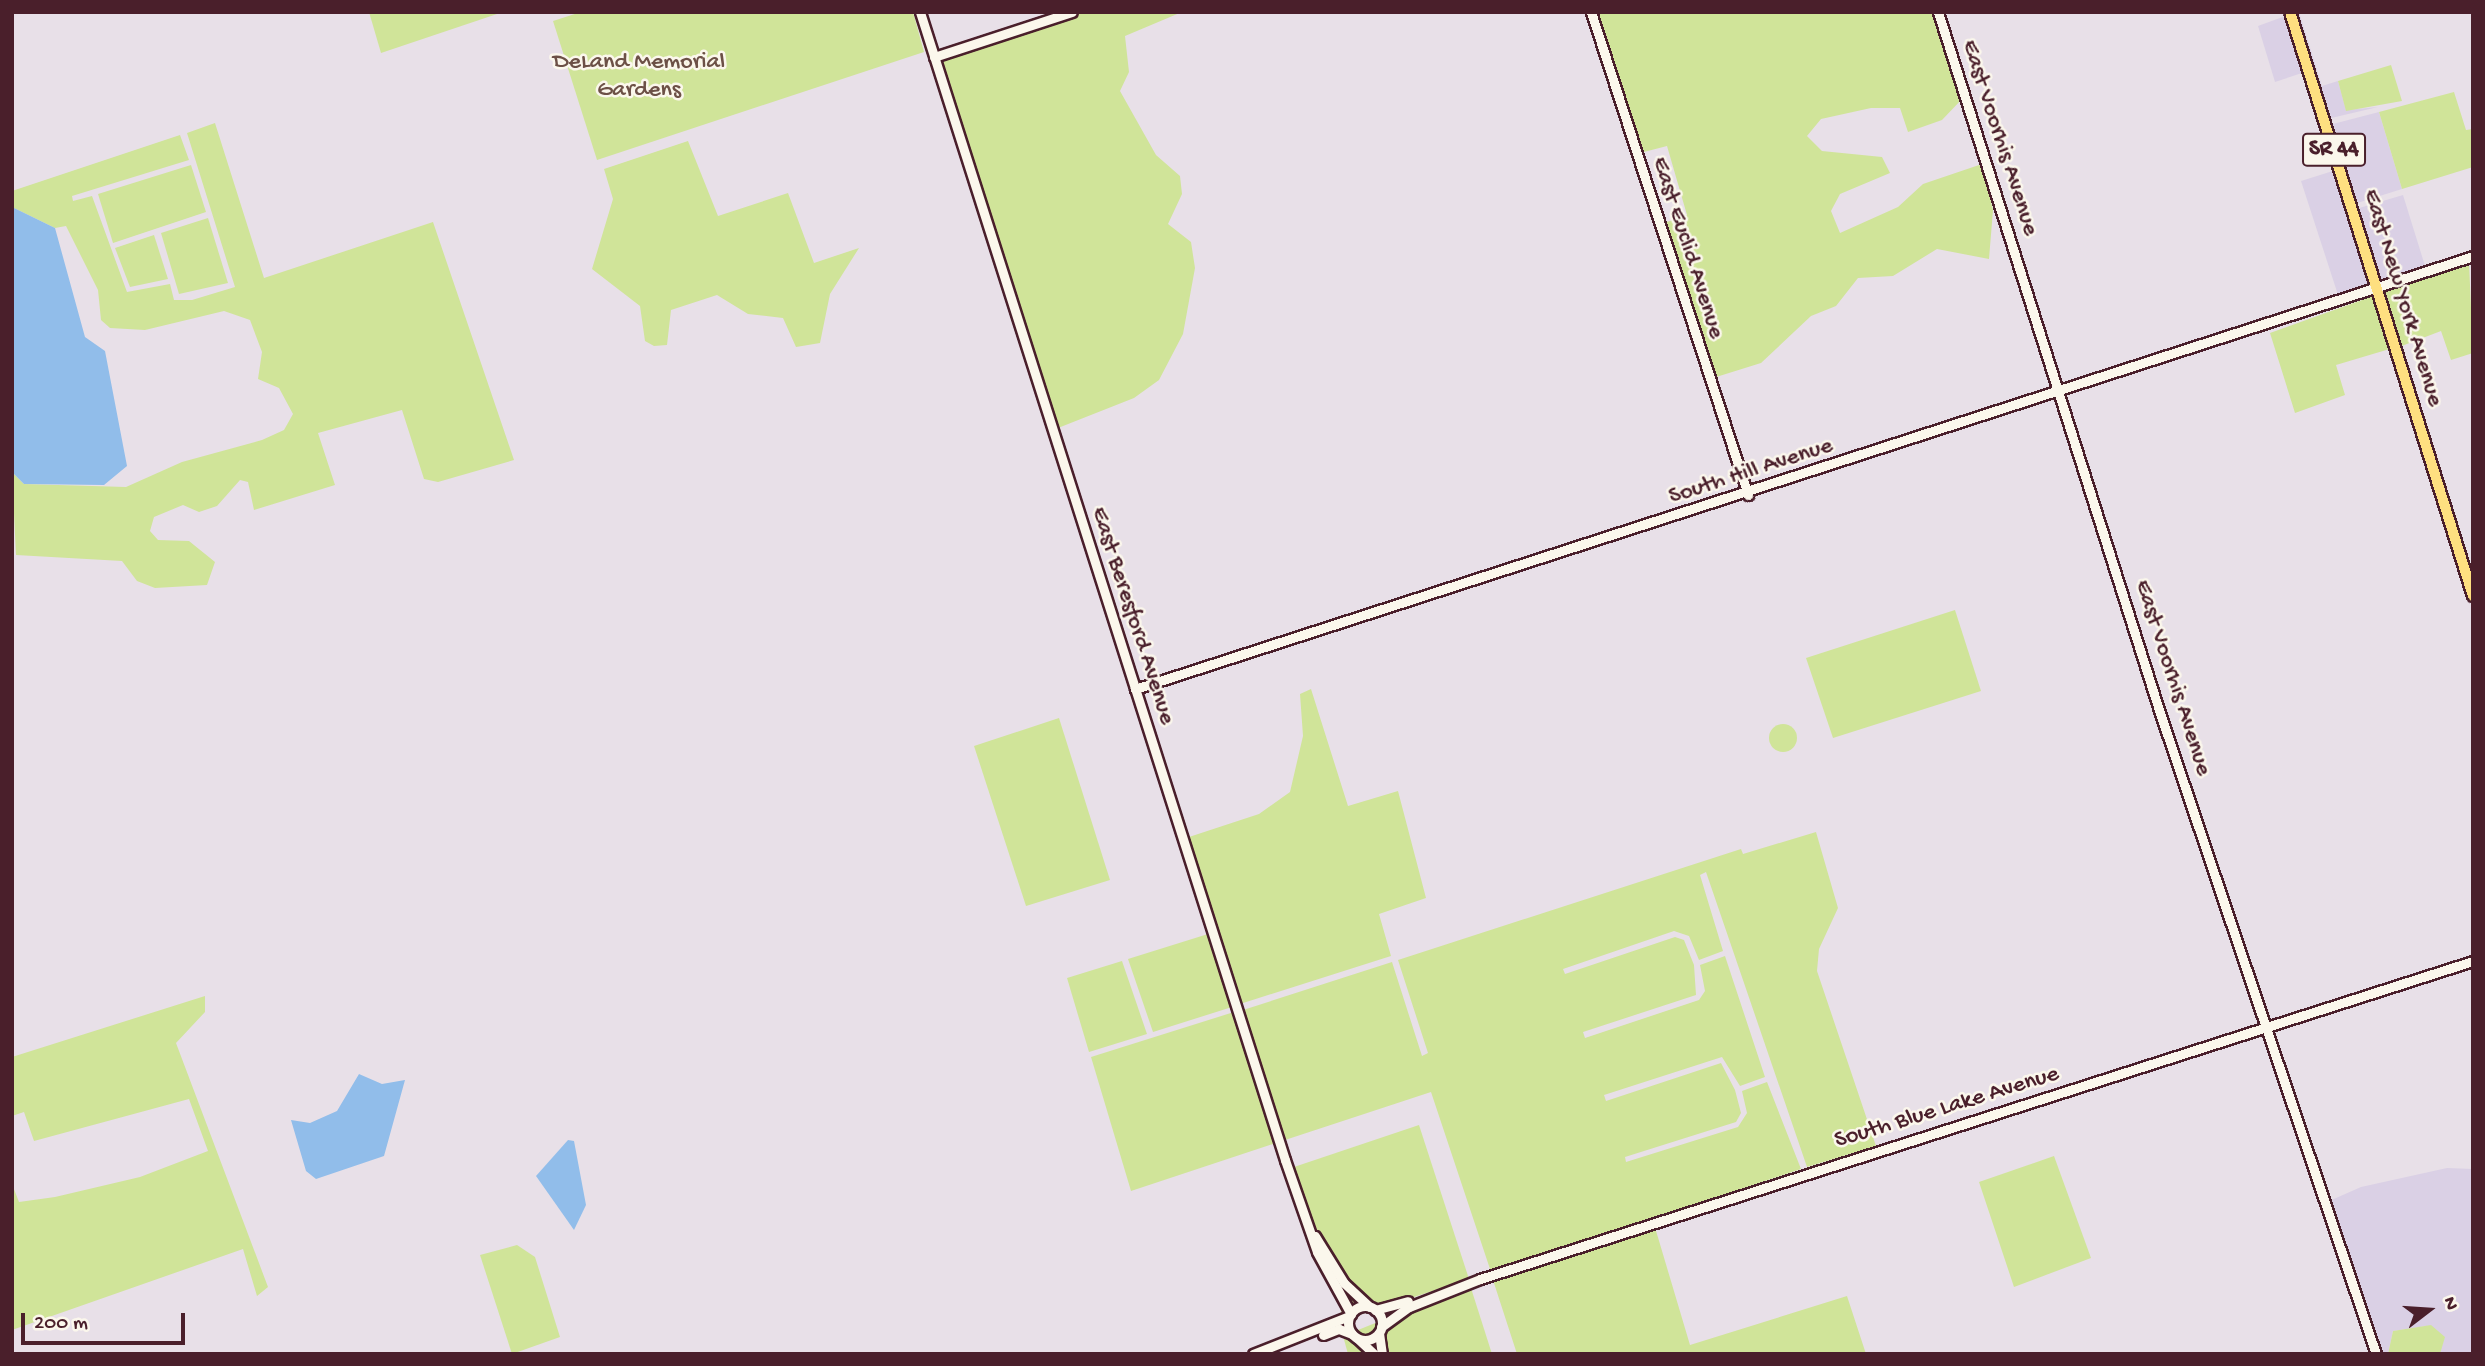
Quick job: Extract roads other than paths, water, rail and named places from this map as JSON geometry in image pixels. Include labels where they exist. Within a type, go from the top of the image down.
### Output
[{"type":"main road","name":"East New York Avenue","points":[[2290,12],[2473,596]]},
{"type":"street","name":"East Beresford Avenue","points":[[920,12],[1310,1230],[1350,1315],[1355,1336]]},
{"type":"street","points":[[934,57],[1072,12]]},
{"type":"street","name":"East Euclid Avenue","points":[[1591,12],[1748,495]]},
{"type":"street","name":"East Voorhis Avenue","points":[[1938,12],[2266,1027],[2376,1354]]},
{"type":"street","name":"South Hill Avenue","points":[[1135,689],[1748,495],[2473,256]]},
{"type":"street","name":"South Blue Lake Avenue","points":[[1350,1315],[1433,1296],[2473,961]]},
{"type":"street","name":"East Beresford Avenue","points":[[1310,1230],[1344,1283],[1373,1309]]},
{"type":"street","name":"South Blue Lake Avenue","points":[[1355,1336],[1380,1330],[1433,1296]]},
{"type":"street","points":[[1373,1309],[1380,1330],[1382,1354]]},
{"type":"street","points":[[1304,1337],[1350,1315]]},
{"type":"street","points":[[1253,1354],[1339,1329],[1355,1336],[1374,1354]]},
{"type":"water","points":[[12,207],[55,228],[85,337],[105,351],[127,466],[104,485],[24,484],[12,472]]},
{"type":"water","points":[[359,1074],[382,1084],[405,1080],[384,1156],[316,1179],[306,1171],[291,1120],[310,1123],[337,1111]]},
{"type":"water","points":[[568,1140],[574,1141],[586,1205],[574,1230],[536,1176]]},
{"type":"park label","name":"DeLand Memorial Gardens","points":[[639,77]]}]
